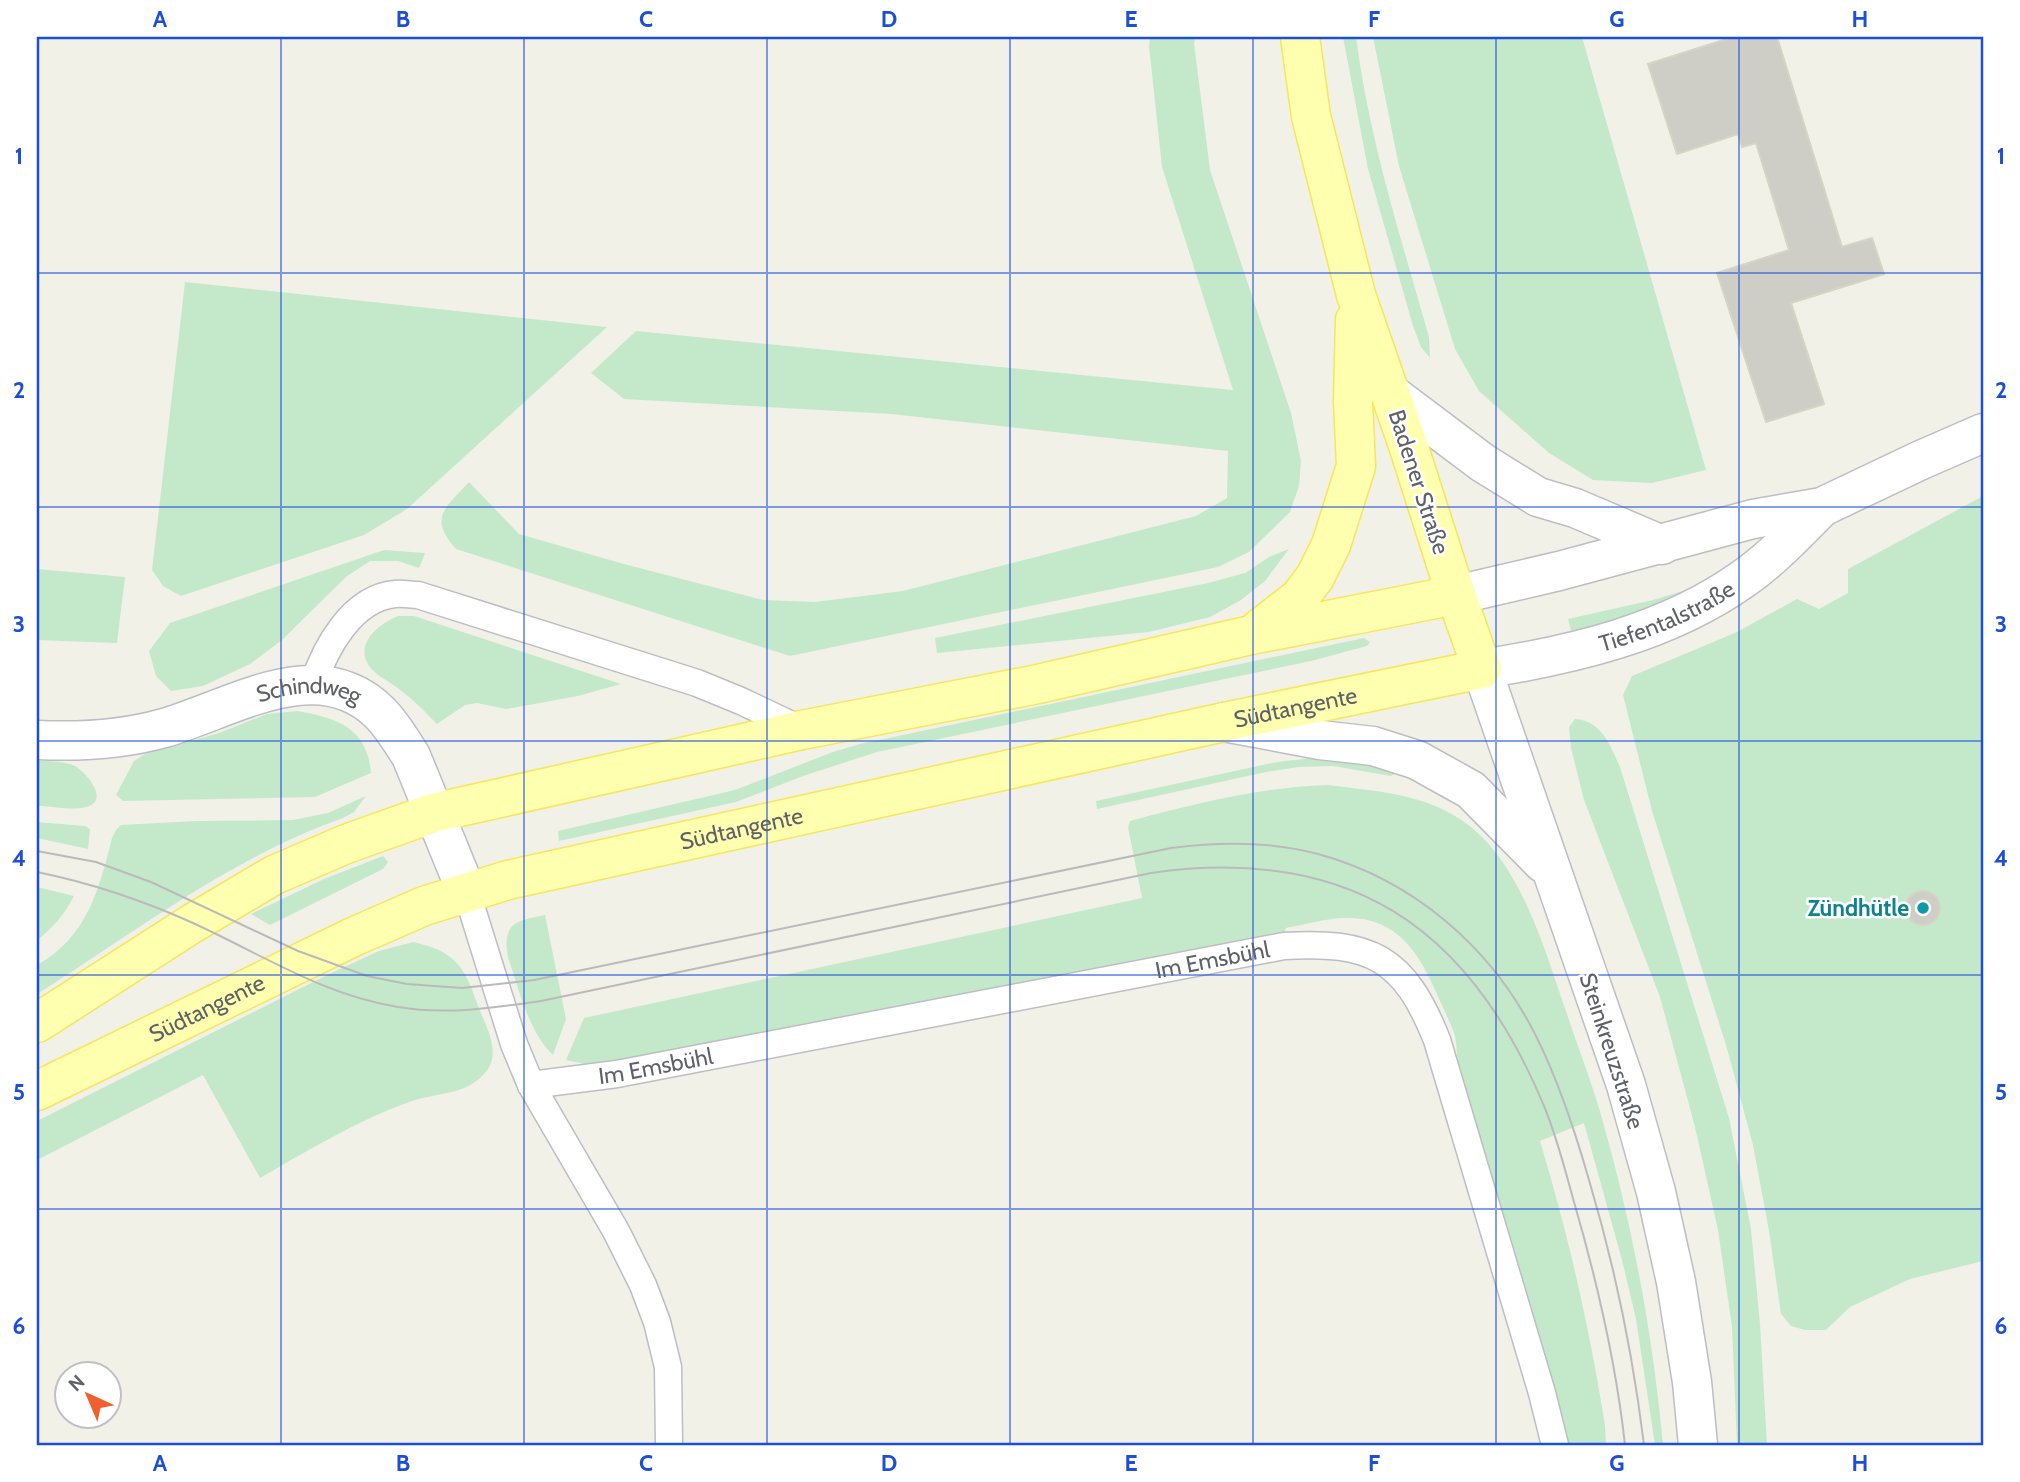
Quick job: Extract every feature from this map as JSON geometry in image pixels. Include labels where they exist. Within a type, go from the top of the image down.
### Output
[{"type":"main road","name":"Badener Straße","points":[[1300,37],[1311,116],[1356,295],[1482,669]]},
{"type":"main road","name":"Badener Straße","points":[[1251,635],[1299,598],[1315,577],[1331,545],[1356,466],[1353,401],[1356,295]]},
{"type":"main road","points":[[37,1023],[193,923],[274,875],[346,844],[433,813],[802,730],[1038,684],[1251,635],[1456,595]]},
{"type":"main road","name":"Südtangente","points":[[37,1091],[103,1056],[353,937],[424,906],[508,880],[1224,722],[1482,669]]},
{"type":"street","points":[[1390,393],[1483,463],[1538,497],[1575,508],[1662,545]]},
{"type":"street","name":"Tiefentalstraße","points":[[1456,595],[1662,545],[1753,519],[1822,507],[1983,433]]},
{"type":"street","name":"Tiefentalstraße","points":[[1482,669],[1538,660],[1603,642],[1652,627],[1709,601],[1772,555],[1822,507]]},
{"type":"street","name":"Steinkreuzstraße","points":[[1482,669],[1626,1085],[1656,1192],[1676,1282],[1692,1381],[1698,1445]]},
{"type":"street","name":"Schindweg","points":[[37,740],[76,742],[119,738],[164,728],[264,692],[293,685],[334,687],[360,698],[380,713],[411,757],[467,893]]},
{"type":"street","points":[[1224,722],[1320,740],[1373,746],[1417,760],[1471,790],[1554,875]]},
{"type":"lane","points":[[313,685],[321,660],[332,641],[352,617],[372,602],[394,594],[418,595],[698,683],[802,730]]},
{"type":"lane","points":[[467,893],[514,1044],[531,1085],[616,1231],[653,1310],[668,1367],[669,1445]]},
{"type":"lane","name":"Im Emsbühl","points":[[531,1085],[617,1074],[1284,946],[1316,944],[1365,951],[1392,967],[1411,988],[1437,1040],[1542,1392],[1555,1445]]},
{"type":"green space","points":[[1150,37],[1196,37],[1194,43],[1210,170],[1291,413],[1301,461],[1299,486],[1290,512],[1249,552],[1218,567],[790,656],[456,549],[448,538],[441,521],[443,514],[469,482],[519,534],[763,600],[815,602],[903,591],[1196,516],[1227,498],[1228,451],[891,414],[624,399],[591,373],[636,331],[1233,390],[1162,167]]},
{"type":"green space","points":[[1343,37],[1356,37],[1377,151],[1429,337],[1430,358],[1421,347],[1413,326],[1368,169]]},
{"type":"green space","points":[[1373,37],[1582,37],[1706,470],[1652,483],[1593,480],[1549,453],[1479,391],[1455,349],[1399,166]]},
{"type":"green space","points":[[185,282],[607,327],[407,509],[364,535],[181,596],[163,586],[152,570]]},
{"type":"green space","points":[[1983,496],[1983,1261],[1910,1279],[1850,1307],[1826,1330],[1805,1330],[1791,1326],[1781,1314],[1753,1145],[1726,1045],[1652,811],[1623,695],[1632,676],[1737,632],[1797,599],[1819,609],[1848,593],[1848,569]]},
{"type":"green space","points":[[1289,549],[1265,581],[1241,600],[1210,617],[1149,632],[937,653],[935,638],[1208,583],[1245,573],[1269,557]]},
{"type":"green space","points":[[384,550],[425,553],[419,568],[398,561],[370,561],[346,577],[282,640],[250,664],[203,686],[171,691],[156,676],[149,651],[170,623]]},
{"type":"green space","points":[[37,569],[125,577],[117,643],[37,640]]},
{"type":"green space","points":[[1729,577],[1603,626],[1571,631],[1568,619],[1653,600]]},
{"type":"green space","points":[[398,616],[414,616],[621,684],[578,696],[506,709],[477,703],[465,705],[437,724],[410,698],[372,670],[365,658],[367,642],[371,635]]},
{"type":"green space","points":[[1364,638],[1370,642],[1367,646],[1311,661],[877,752],[803,776],[736,802],[559,841],[558,831],[735,790],[860,744]]},
{"type":"green space","points":[[297,711],[325,717],[348,727],[363,745],[371,773],[315,797],[123,801],[116,795],[134,761],[145,754],[219,733],[267,714]]},
{"type":"green space","points":[[1575,719],[1592,724],[1598,729],[1620,767],[1729,1118],[1751,1229],[1767,1445],[1737,1445],[1732,1327],[1718,1230],[1695,1127],[1660,997],[1584,800],[1571,748],[1569,727]]},
{"type":"green space","points":[[1311,758],[1367,763],[1398,772],[1391,776],[1333,766],[1298,767],[1097,809],[1096,801],[1277,762]]},
{"type":"green space","points":[[37,761],[66,763],[80,769],[94,787],[96,799],[93,804],[75,809],[37,806]]},
{"type":"green space","points":[[1328,785],[1413,798],[1445,810],[1481,836],[1514,880],[1549,960],[1590,1080],[1614,1162],[1640,1282],[1654,1363],[1663,1445],[1655,1445],[1636,1319],[1584,1123],[1540,1141],[1585,1317],[1605,1425],[1606,1445],[1567,1445],[1458,1069],[1455,1036],[1418,957],[1397,934],[1368,920],[1343,918],[1318,921],[1286,928],[1284,934],[627,1060],[585,1064],[566,1060],[584,1018],[1142,898],[1128,827],[1130,821],[1253,793]]},
{"type":"green space","points":[[366,796],[354,812],[302,834],[223,875],[37,994],[37,965],[68,941],[88,911],[102,876],[112,838],[121,825],[293,820],[328,813]]},
{"type":"green space","points":[[37,822],[85,826],[90,829],[88,849],[37,838]]},
{"type":"green space","points":[[383,856],[388,862],[383,869],[270,925],[251,914],[324,879]]},
{"type":"green space","points":[[37,887],[74,896],[58,921],[37,940]]},
{"type":"green space","points":[[545,915],[566,1019],[553,1055],[531,1022],[508,958],[507,946],[507,937],[513,926],[526,919]]},
{"type":"green space","points":[[413,942],[448,955],[462,969],[472,990],[490,1036],[493,1053],[488,1069],[472,1084],[412,1101],[372,1117],[260,1178],[203,1075],[37,1160],[37,1121],[327,975],[379,951]]},
{"type":"building","points":[[1733,37],[1777,37],[1842,247],[1872,238],[1884,274],[1791,303],[1824,404],[1766,422],[1717,273],[1789,250],[1756,143],[1742,147],[1738,134],[1677,154],[1648,64]]},
{"type":"building","name":"Zündhütle","points":[[1923,891],[1935,896],[1940,908],[1935,920],[1923,925],[1911,920],[1906,908],[1911,896]]},
{"type":"tram line","points":[[37,851],[96,862],[151,882],[298,951],[367,976],[407,984],[462,988],[534,980],[1171,848],[1226,844],[1263,845],[1318,854],[1353,866],[1418,900],[1473,947],[1497,974],[1536,1036],[1566,1107],[1607,1245],[1622,1311],[1644,1445]]},
{"type":"tram line","points":[[37,872],[97,887],[155,907],[344,993],[398,1007],[434,1010],[487,1008],[541,1001],[1151,873],[1221,868],[1285,872],[1342,887],[1393,911],[1439,945],[1479,989],[1514,1043],[1549,1118],[1582,1232],[1611,1353],[1625,1445]]},
{"type":"place","name":"Zündhütle","points":[[1923,908]]}]
